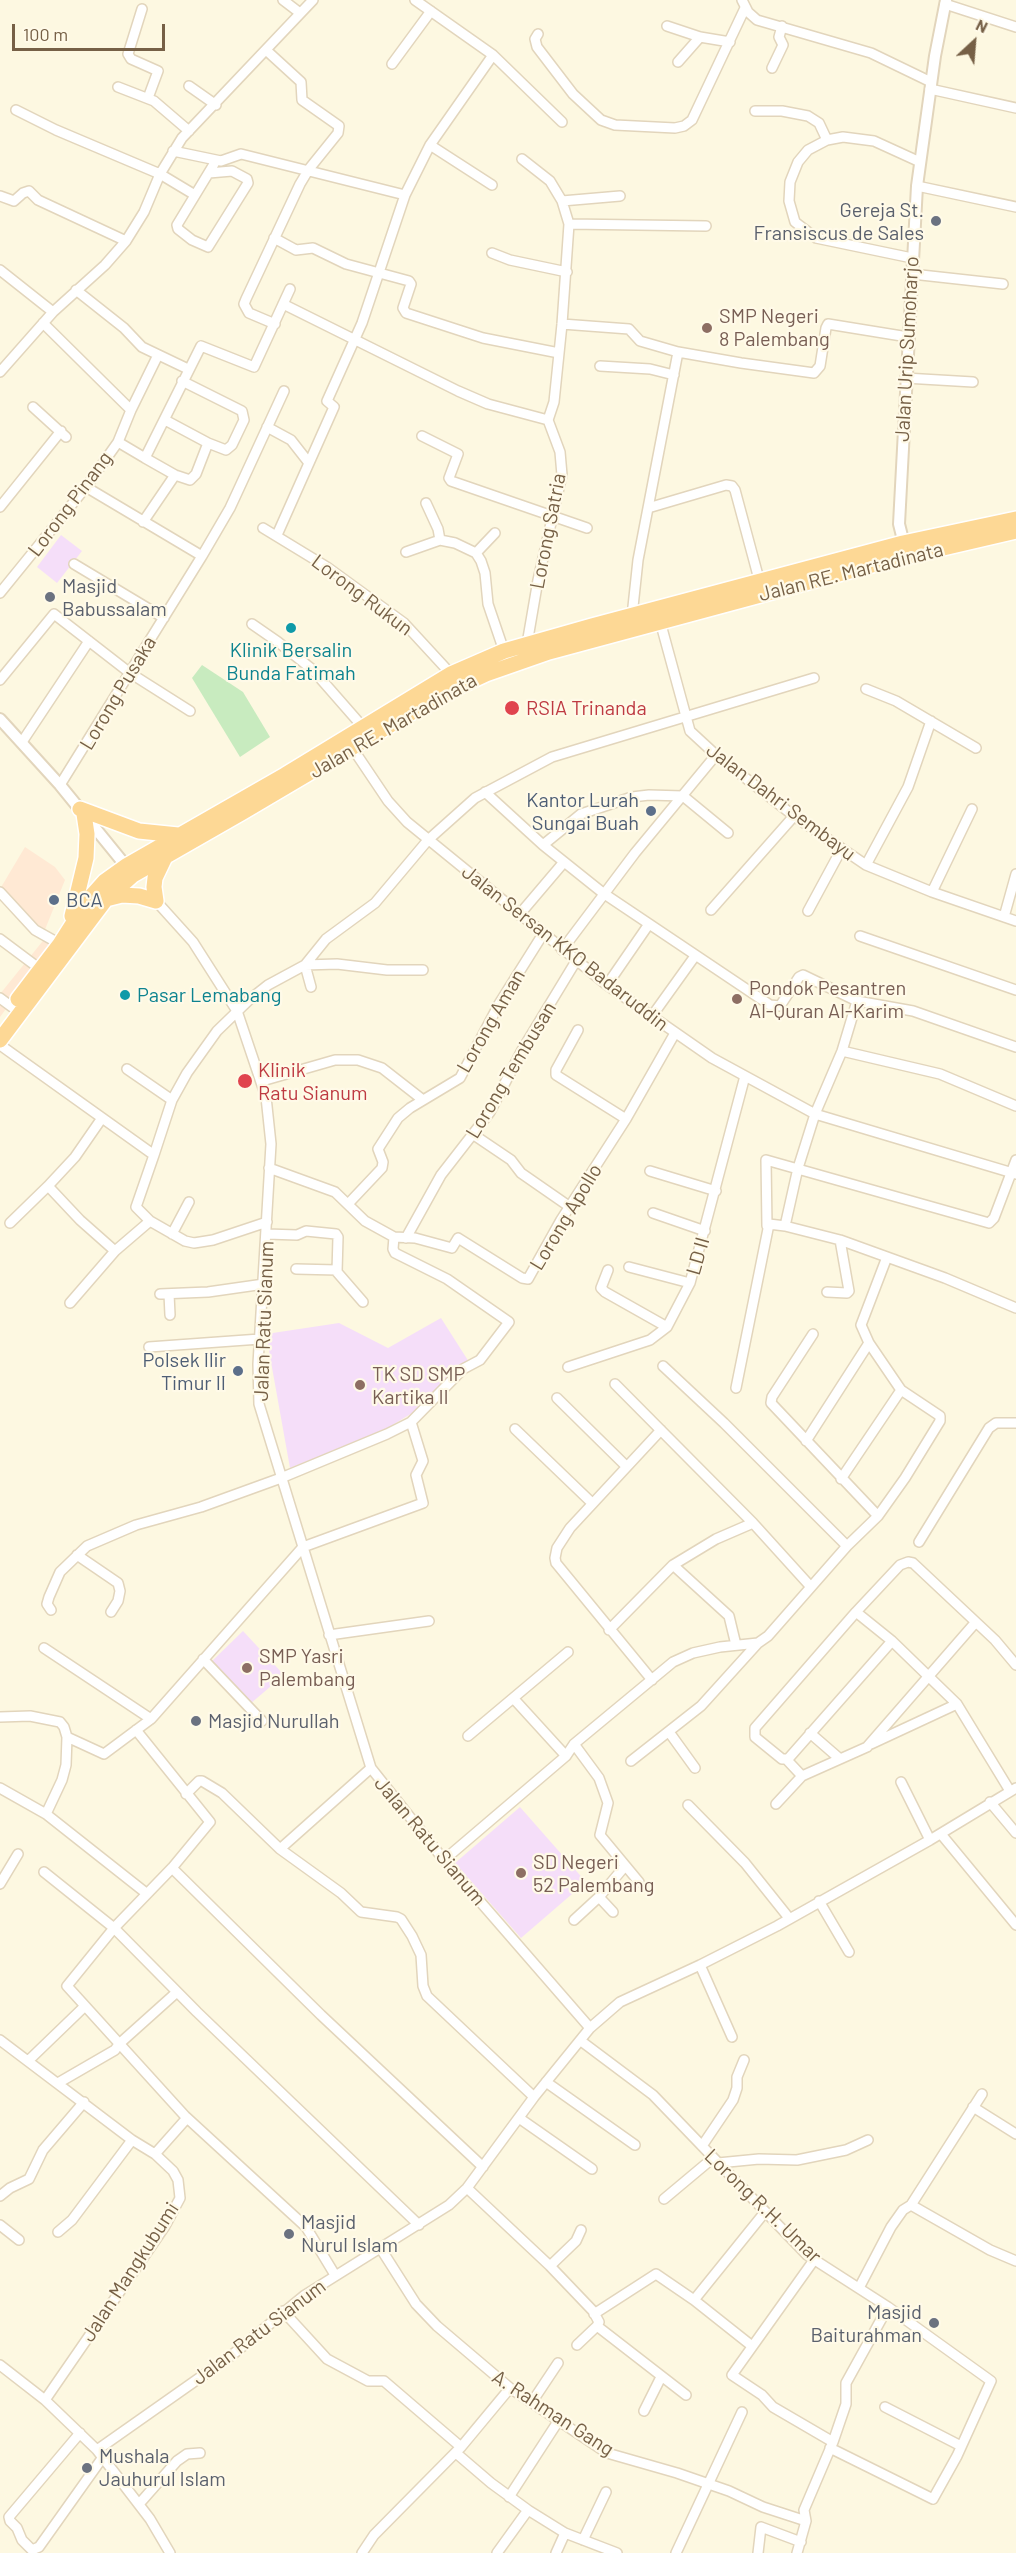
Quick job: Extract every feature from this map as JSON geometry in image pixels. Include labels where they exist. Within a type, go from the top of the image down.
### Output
[{"type":"highway","points":[[0,1023],[6,1002],[27,987],[96,890],[178,835],[348,742],[363,726],[451,674],[504,651],[527,644],[632,616],[658,615],[760,583],[905,550],[1016,519]]},
{"type":"highway","name":"Jalan RE. Martadinata","points":[[0,1040],[129,870],[165,857],[348,742],[441,695],[486,674],[529,658],[658,615],[905,550],[1016,531]]},
{"type":"highway","points":[[82,812],[139,831],[178,835]]},
{"type":"highway","points":[[63,939],[87,858],[87,834],[82,812]]},
{"type":"highway","points":[[106,899],[122,895],[139,896],[156,901],[154,887],[158,869],[165,857]]},
{"type":"street","points":[[283,0],[300,13]]},
{"type":"street","points":[[0,372],[53,312],[105,265],[126,241],[144,212],[160,174],[189,131],[216,105],[312,0]]},
{"type":"street","points":[[415,0],[493,55],[562,122]]},
{"type":"street","points":[[945,2],[1016,27]]},
{"type":"street","name":"Jalan Urip Sumoharjo","points":[[905,550],[899,515],[917,186],[945,2]]},
{"type":"street","points":[[744,4],[757,20],[871,53],[931,86],[1016,108]]},
{"type":"street","points":[[538,34],[535,39],[537,47],[573,94],[601,120],[615,125],[661,128],[684,126],[692,120],[730,42],[744,4]]},
{"type":"street","points":[[142,9],[128,54],[131,59],[158,71],[148,98]]},
{"type":"street","points":[[392,64],[431,12]]},
{"type":"street","points":[[667,26],[700,37],[730,42]]},
{"type":"street","points":[[772,68],[783,45],[779,37],[782,26]]},
{"type":"street","points":[[678,62],[700,37]]},
{"type":"street","points":[[266,50],[301,82],[302,100],[339,126],[338,134],[309,169],[244,304],[249,313],[275,324]]},
{"type":"street","points":[[277,536],[334,407],[327,401],[368,308],[377,273],[405,195],[430,144],[493,55]]},
{"type":"street","points":[[189,86],[216,105]]},
{"type":"street","points":[[118,87],[148,98],[189,131]]},
{"type":"street","points":[[16,110],[56,130],[160,174],[195,195]]},
{"type":"street","points":[[755,111],[782,111],[808,116],[819,123],[827,140]]},
{"type":"street","points":[[912,258],[816,238],[807,233],[795,222],[789,201],[790,182],[798,162],[808,150],[827,140],[843,137],[874,141],[920,162]]},
{"type":"street","points":[[430,144],[492,185]]},
{"type":"street","points":[[173,152],[221,161],[242,153],[405,195]]},
{"type":"street","points":[[283,304],[488,404],[548,420],[554,402],[567,272],[569,224],[562,201],[546,178],[522,159]]},
{"type":"street","points":[[212,169],[232,171],[246,179],[248,183],[210,247],[192,240],[177,227],[178,221],[195,195],[212,169]]},
{"type":"street","points":[[917,186],[1016,207]]},
{"type":"street","points":[[0,196],[14,201],[29,191],[38,200],[126,241]]},
{"type":"street","points":[[562,201],[620,196]]},
{"type":"street","points":[[569,224],[706,226]]},
{"type":"street","points":[[274,238],[296,250],[313,248],[346,264],[411,282],[403,308],[406,313],[483,338],[559,353]]},
{"type":"street","points":[[492,253],[510,260],[567,272]]},
{"type":"street","points":[[0,270],[53,312]]},
{"type":"street","points":[[912,274],[1003,284]]},
{"type":"street","points":[[145,458],[199,348],[204,346],[254,367],[290,289]]},
{"type":"street","points":[[76,290],[124,328],[142,347],[188,369]]},
{"type":"street","points":[[43,324],[131,410]]},
{"type":"street","points":[[562,324],[629,329],[640,341],[678,352],[814,372],[820,366],[828,324],[908,338]]},
{"type":"street","points":[[632,616],[638,560],[678,352]]},
{"type":"street","name":"Lorong Pinang","points":[[0,593],[86,487],[118,442],[158,355]]},
{"type":"street","points":[[600,366],[650,369],[674,375]]},
{"type":"street","points":[[905,378],[974,382]]},
{"type":"street","points":[[165,420],[221,449],[229,448],[244,416],[242,411],[182,381]]},
{"type":"street","points":[[284,391],[267,427],[291,440],[309,463]]},
{"type":"street","points":[[0,507],[64,434],[33,407]]},
{"type":"street","name":"Lorong Satria","points":[[527,644],[538,580],[561,488],[561,462],[548,420]]},
{"type":"street","name":"Lorong Pusaka","points":[[60,785],[230,508],[267,427]]},
{"type":"street","points":[[422,436],[458,454],[450,480],[587,528]]},
{"type":"street","points":[[118,442],[175,475],[190,480],[194,478],[208,443]]},
{"type":"street","points":[[143,522],[175,475]]},
{"type":"street","points":[[648,508],[726,485],[732,486],[760,583]]},
{"type":"street","points":[[86,487],[202,556]]},
{"type":"street","points":[[426,503],[438,529],[440,540]]},
{"type":"street","name":"Lorong Rukun","points":[[263,528],[327,567],[404,623],[451,674]]},
{"type":"street","points":[[476,553],[495,533]]},
{"type":"street","points":[[406,552],[440,540],[455,543],[476,553],[483,567],[488,604],[504,651]]},
{"type":"street","points":[[74,564],[164,618]]},
{"type":"street","points":[[0,680],[53,614],[130,673],[190,711]]},
{"type":"street","name":"Jalan Dahri Sembayu","points":[[658,615],[692,734],[716,755],[794,816],[866,865],[932,892],[1016,921]]},
{"type":"street","points":[[252,624],[313,670],[363,726]]},
{"type":"street","points":[[22,742],[89,641]]},
{"type":"street","points":[[267,1222],[201,1243],[185,1241],[172,1234],[150,1221],[136,1207],[172,1101],[203,1050],[237,1011],[268,985],[304,965],[326,939],[375,903],[428,840],[461,808],[485,792],[552,757],[814,678]]},
{"type":"street","points":[[866,689],[896,701],[976,748]]},
{"type":"street","points":[[0,719],[60,785],[129,870]]},
{"type":"street","points":[[866,865],[908,787],[931,721]]},
{"type":"street","name":"Jalan Sersan KKO Badaruddin","points":[[348,742],[388,801],[407,822],[607,985],[712,1058],[815,1114],[1014,1173]]},
{"type":"street","points":[[562,950],[603,893],[716,755]]},
{"type":"street","points":[[485,792],[543,845],[603,893],[773,1007],[782,1003],[799,977],[803,975],[857,1001],[913,1011],[1016,1047]]},
{"type":"street","points":[[543,845],[572,819],[590,809],[640,796],[683,796],[728,833]]},
{"type":"street","points":[[932,892],[972,809]]},
{"type":"street","points":[[711,910],[794,816]]},
{"type":"street","points":[[808,911],[841,850]]},
{"type":"street","points":[[519,915],[564,862]]},
{"type":"street","points":[[1004,917],[1016,874]]},
{"type":"street","points":[[0,892],[35,930],[63,939]]},
{"type":"street","name":"Jalan Ratu Sianum","points":[[80,2433],[9,2517],[32,2550],[39,2547],[100,2453],[232,2355],[283,2311],[335,2275],[381,2249],[449,2205],[467,2188],[534,2097],[590,2028],[444,1860],[371,1768],[328,1635],[259,1404],[260,1339],[271,1127],[262,1081],[237,1011],[193,942],[156,901]]},
{"type":"street","points":[[607,985],[649,924]]},
{"type":"street","name":"Lorong Aman","points":[[348,1204],[382,1168],[383,1162],[378,1149],[398,1118],[460,1078],[500,1004],[543,934]]},
{"type":"street","points":[[860,936],[1016,990]]},
{"type":"street","points":[[0,939],[40,969]]},
{"type":"street","points":[[652,1016],[695,956]]},
{"type":"street","name":"Lorong Tembusan","points":[[406,1238],[441,1175],[490,1112],[522,1050],[576,961]]},
{"type":"street","points":[[304,965],[337,964],[394,970],[423,970]]},
{"type":"street","points":[[304,965],[311,987]]},
{"type":"street","points":[[785,1226],[798,1168],[815,1114],[842,1051],[857,1001]]},
{"type":"street","points":[[579,1030],[556,1070],[556,1075],[626,1119]]},
{"type":"street","name":"Lorong Apollo","points":[[406,1238],[425,1240],[452,1248],[458,1238],[526,1279],[626,1119],[675,1033]]},
{"type":"street","points":[[0,1045],[154,1155]]},
{"type":"street","points":[[842,1051],[940,1074],[1016,1106]]},
{"type":"street","points":[[262,1081],[335,1060],[358,1060],[382,1068],[423,1100]]},
{"type":"street","points":[[127,1069],[172,1101]]},
{"type":"street","name":"LD II","points":[[568,1367],[650,1340],[667,1327],[690,1284],[745,1076]]},
{"type":"street","points":[[10,1223],[75,1157],[102,1118]]},
{"type":"street","points":[[474,1135],[511,1160],[521,1173],[570,1207]]},
{"type":"street","points":[[736,1388],[767,1226],[766,1160],[989,1223],[993,1221],[1014,1173],[1016,1160]]},
{"type":"street","points":[[269,1168],[335,1191],[365,1221],[394,1237],[406,1238]]},
{"type":"street","points":[[650,1171],[716,1191]]},
{"type":"street","points":[[48,1186],[80,1220],[115,1251]]},
{"type":"street","points":[[172,1234],[189,1202]]},
{"type":"street","points":[[653,1213],[705,1230]]},
{"type":"street","points":[[69,1303],[115,1251],[150,1221]]},
{"type":"street","points":[[767,1226],[771,1224],[785,1226],[840,1240],[1016,1308]]},
{"type":"street","points":[[267,1234],[297,1235],[306,1231],[336,1233],[338,1237],[337,1270],[340,1277],[363,1302]]},
{"type":"street","points":[[51,1610],[48,1604],[62,1569],[87,1546],[111,1534],[201,1508],[282,1478],[387,1434],[411,1422],[463,1369],[480,1360],[509,1324],[447,1279],[395,1252],[394,1237]]},
{"type":"street","points":[[827,1292],[849,1291],[840,1240]]},
{"type":"street","points":[[631,1761],[701,1706],[758,1643],[772,1632],[847,1546],[878,1516],[905,1478],[940,1421],[940,1416],[902,1390],[868,1343],[861,1325],[887,1257]]},
{"type":"street","points":[[629,1267],[690,1284]]},
{"type":"street","points":[[296,1269],[337,1270]]},
{"type":"street","points":[[608,1270],[601,1288],[605,1292],[667,1327]]},
{"type":"street","points":[[170,1315],[164,1294],[208,1292],[264,1284]]},
{"type":"street","points":[[813,1334],[771,1401],[841,1479],[878,1516]]},
{"type":"street","points":[[149,1347],[260,1339]]},
{"type":"street","points":[[806,1441],[868,1343]]},
{"type":"street","points":[[663,1366],[724,1423],[847,1546]]},
{"type":"street","points":[[615,1384],[753,1523],[812,1587]]},
{"type":"street","points":[[841,1479],[902,1390]]},
{"type":"street","points":[[557,1398],[626,1466]]},
{"type":"street","points":[[67,1737],[104,1754],[151,1719],[303,1547],[423,1503],[416,1475],[423,1461],[411,1422]]},
{"type":"street","points":[[919,1542],[989,1428],[996,1423],[1016,1423]]},
{"type":"street","points":[[515,1430],[592,1503]]},
{"type":"street","points":[[651,1680],[556,1563],[555,1558],[557,1548],[592,1503],[661,1430]]},
{"type":"street","points":[[609,1630],[673,1565],[716,1539],[753,1523]]},
{"type":"street","points":[[77,1555],[118,1583],[120,1591],[118,1601],[111,1612]]},
{"type":"street","points":[[802,1776],[786,1760],[755,1737],[755,1728],[900,1565],[913,1563],[995,1640],[1016,1665]]},
{"type":"street","points":[[673,1565],[729,1616],[736,1645]]},
{"type":"street","points":[[590,2028],[620,2002],[700,1965],[789,1918],[941,1834],[1013,1790],[957,1704],[892,1641],[856,1612]]},
{"type":"street","points":[[328,1635],[429,1621]]},
{"type":"street","points":[[867,1747],[928,1674],[975,1623]]},
{"type":"street","points":[[786,1760],[892,1641]]},
{"type":"street","points":[[444,1860],[566,1756],[574,1744],[673,1662],[693,1653],[758,1643]]},
{"type":"street","points":[[44,1648],[151,1719]]},
{"type":"street","points":[[468,1736],[514,1700],[568,1652]]},
{"type":"street","points":[[203,1659],[262,1721]]},
{"type":"street","points":[[514,1700],[566,1756]]},
{"type":"street","points":[[776,1804],[802,1776],[957,1704]]},
{"type":"street","points":[[0,1717],[30,1716],[60,1722],[64,1726],[68,1750],[62,1780],[46,1814]]},
{"type":"street","points":[[136,1730],[186,1794],[211,1821],[172,1868],[114,1928],[68,1983],[68,1988],[187,2118],[306,2227],[335,2275]]},
{"type":"street","points":[[669,1732],[695,1768]]},
{"type":"street","points":[[810,1733],[840,1759]]},
{"type":"street","points":[[574,1744],[599,1778],[608,1803],[600,1835],[639,1882]]},
{"type":"street","points":[[280,1849],[371,1768]]},
{"type":"street","points":[[186,1794],[199,1781],[202,1781],[222,1793],[280,1849],[341,1893],[363,1914],[401,1919],[421,1955],[423,1986],[427,1996],[534,2097]]},
{"type":"street","points":[[901,1782],[930,1840]]},
{"type":"street","points":[[0,1788],[46,1814],[146,1893]]},
{"type":"street","points":[[990,1802],[1016,1833]]},
{"type":"street","points":[[688,1805],[745,1863],[789,1918]]},
{"type":"street","points":[[941,1834],[1016,1925]]},
{"type":"street","points":[[0,1884],[18,1854]]},
{"type":"street","points":[[574,1920],[598,1898],[625,1866]]},
{"type":"street","points":[[172,1868],[184,1877],[321,2015],[483,2167]]},
{"type":"street","points":[[45,1872],[114,1928],[177,1992],[419,2225]]},
{"type":"street","points":[[598,1898],[613,1912]]},
{"type":"street","points":[[819,1901],[849,1952]]},
{"type":"street","points":[[700,1965],[732,2037]]},
{"type":"street","points":[[58,2083],[112,2053],[177,1992]]},
{"type":"street","points":[[28,2061],[85,2006]]},
{"type":"street","name":"Jalan Mangkubumi","points":[[0,2040],[132,2140],[155,2154],[173,2171],[178,2180],[180,2198],[165,2226],[45,2400]]},
{"type":"street","name":"Lorong R.H. Umar","points":[[580,2040],[653,2095],[814,2260],[888,2307],[992,2381],[933,2499],[832,2445]]},
{"type":"street","points":[[702,2146],[733,2100],[737,2088],[737,2077],[744,2060]]},
{"type":"street","points":[[546,2082],[635,2145]]},
{"type":"street","points":[[859,2289],[891,2227],[903,2210],[911,2205],[982,2094]]},
{"type":"street","points":[[0,2196],[10,2188],[29,2179],[43,2150],[84,2103]]},
{"type":"street","points":[[973,2107],[1016,2134]]},
{"type":"street","points":[[155,2154],[187,2118]]},
{"type":"street","points":[[519,2118],[592,2169]]},
{"type":"street","points":[[58,2232],[72,2220],[132,2140]]},
{"type":"street","points":[[664,2199],[716,2160],[797,2160],[846,2150],[868,2140]]},
{"type":"street","points":[[467,2188],[550,2266],[594,2314],[599,2322],[597,2326],[577,2345]]},
{"type":"street","points":[[911,2205],[990,2250],[1016,2261]]},
{"type":"street","points":[[694,2300],[765,2212]]},
{"type":"street","points":[[0,2225],[19,2240]]},
{"type":"street","points":[[550,2266],[576,2241],[581,2230]]},
{"type":"street","name":"A. Rahman Gang","points":[[381,2249],[416,2304],[437,2326],[510,2388],[607,2452],[729,2491],[763,2507],[806,2521]]},
{"type":"street","points":[[814,2260],[733,2376],[762,2395],[773,2407],[832,2445]]},
{"type":"street","points":[[594,2314],[656,2274],[694,2300],[752,2346]]},
{"type":"street","points":[[796,2553],[806,2521],[804,2510],[832,2445],[846,2404],[846,2383],[888,2307]]},
{"type":"street","points":[[283,2311],[327,2359],[368,2381],[384,2381],[509,2497],[565,2533],[617,2553]]},
{"type":"street","points":[[597,2326],[686,2395]]},
{"type":"street","points":[[532,2402],[558,2363]]},
{"type":"street","points":[[0,2365],[45,2400],[100,2453],[139,2504],[170,2553]]},
{"type":"street","points":[[644,2410],[661,2377]]},
{"type":"street","points":[[362,2553],[374,2535],[459,2450],[510,2388]]},
{"type":"street","points":[[885,2407],[961,2446]]},
{"type":"street","points":[[676,2553],[742,2412]]},
{"type":"street","points":[[509,2497],[559,2420]]},
{"type":"street","points":[[139,2504],[177,2461],[187,2454],[200,2453]]},
{"type":"street","points":[[583,2540],[606,2492]]},
{"type":"street","points":[[497,2553],[528,2510]]},
{"type":"street","points":[[758,2553],[761,2527],[801,2542]]},
{"type":"street","points":[[555,2553],[565,2533]]},
{"type":"shaded area","points":[[61,535],[82,551],[57,583],[37,567]]},
{"type":"shaded area","points":[[25,847],[55,867],[65,880],[44,932],[33,927],[0,889]]},
{"type":"shaded area","points":[[46,937],[53,945],[0,1017],[0,994]]},
{"type":"shaded area","name":"TK SD SMP Kartika II","points":[[441,1318],[469,1362],[422,1407],[381,1432],[290,1468],[266,1334],[339,1323],[388,1348]]},
{"type":"shaded area","name":"SMP Yasri Palembang","points":[[243,1631],[284,1675],[250,1704],[211,1662]]},
{"type":"shaded area","name":"SD Negeri 52 Palembang","points":[[520,1807],[586,1882],[521,1938],[455,1863]]},
{"type":"green space","points":[[202,665],[243,692],[270,737],[240,757],[192,678]]},
{"type":"place","name":"Gereja St. Fransiscus de Sales","points":[[936,221]]},
{"type":"place","name":"SMP Negeri 8 Palembang","points":[[707,328]]},
{"type":"place","name":"Masjid Babussalam","points":[[50,597]]},
{"type":"place","name":"Klinik Bersalin Bunda Fatimah","points":[[291,628]]},
{"type":"place","name":"RSIA Trinanda","points":[[512,708]]},
{"type":"place","name":"Kantor Lurah Sungai Buah","points":[[651,811]]},
{"type":"place","name":"BCA","points":[[54,900]]},
{"type":"place","name":"Pasar Lemabang","points":[[125,995]]},
{"type":"place","name":"Pondok Pesantren Al-Quran Al-Karim","points":[[737,999]]},
{"type":"place","name":"Klinik Ratu Sianum","points":[[245,1081]]},
{"type":"place","name":"Polsek Ilir Timur II","points":[[238,1371]]},
{"type":"place","name":"TK SD SMP Kartika II","points":[[360,1385]]},
{"type":"place","name":"SMP Yasri Palembang","points":[[247,1668]]},
{"type":"place","name":"Masjid Nurullah","points":[[196,1721]]},
{"type":"place","name":"SD Negeri 52 Palembang","points":[[521,1873]]},
{"type":"place","name":"Masjid Nurul Islam","points":[[289,2234]]},
{"type":"place","name":"Masjid Baiturahman","points":[[934,2323]]},
{"type":"place","name":"Mushala Jauhurul Islam","points":[[87,2468]]}]
